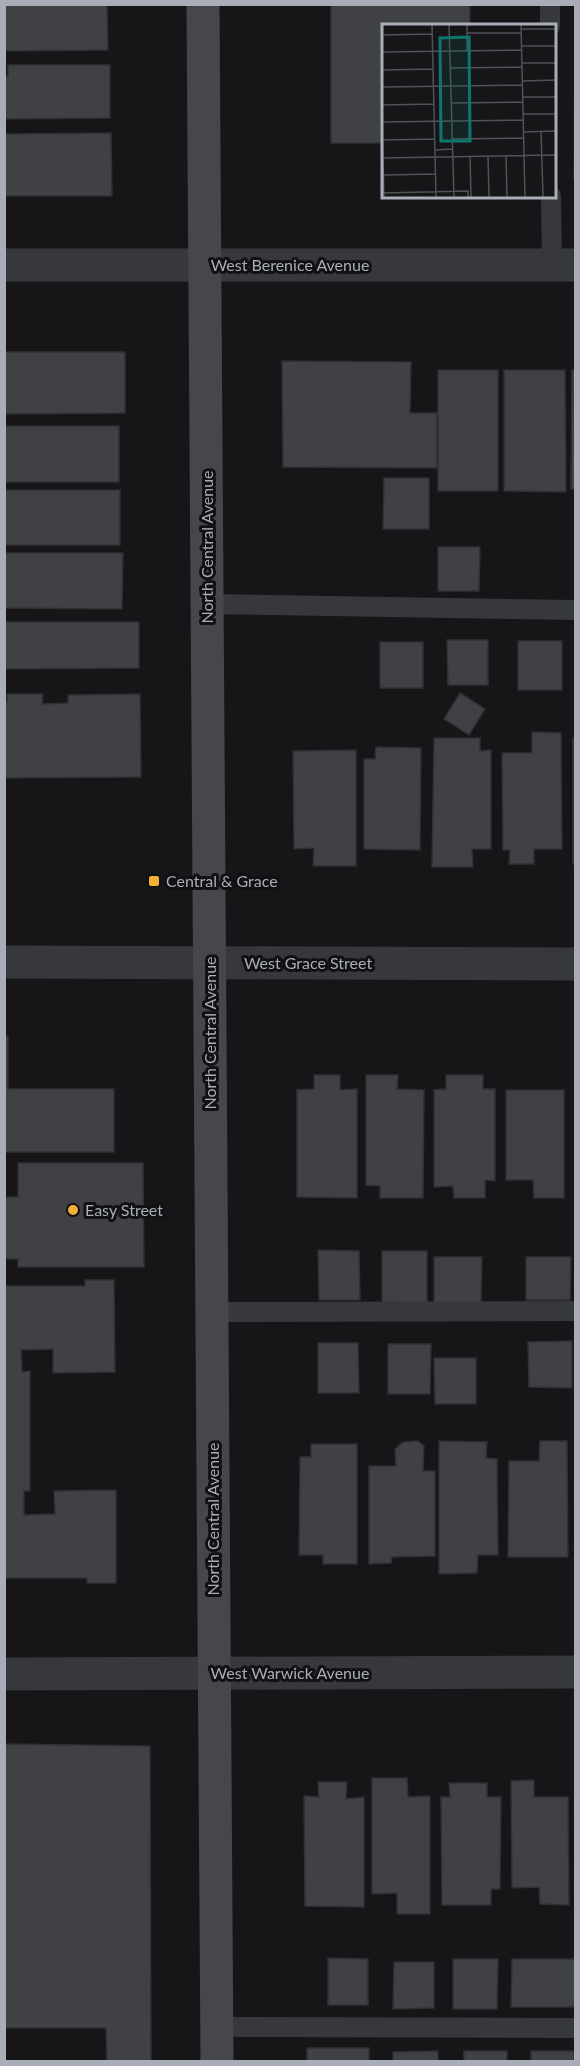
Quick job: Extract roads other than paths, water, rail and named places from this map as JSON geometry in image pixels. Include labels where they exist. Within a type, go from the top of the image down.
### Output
[{"type":"main road","name":"North Central Avenue","points":[[203,4],[217,2061]]},
{"type":"street","name":"West Berenice Avenue","points":[[4,265],[564,265]]},
{"type":"street","name":"West Grace Street","points":[[4,962],[576,964]]},
{"type":"street","name":"West Warwick Avenue","points":[[4,1674],[576,1672]]},
{"type":"lane","points":[[550,4],[550,24]]},
{"type":"lane","points":[[552,198],[564,265]]},
{"type":"lane","points":[[207,604],[576,610]]},
{"type":"lane","points":[[212,1312],[576,1311]]},
{"type":"lane","points":[[217,2027],[576,2028]]},
{"type":"place","name":"Central & Grace","points":[[154,881]]},
{"type":"place","name":"Easy Street","points":[[73,1210]]}]
